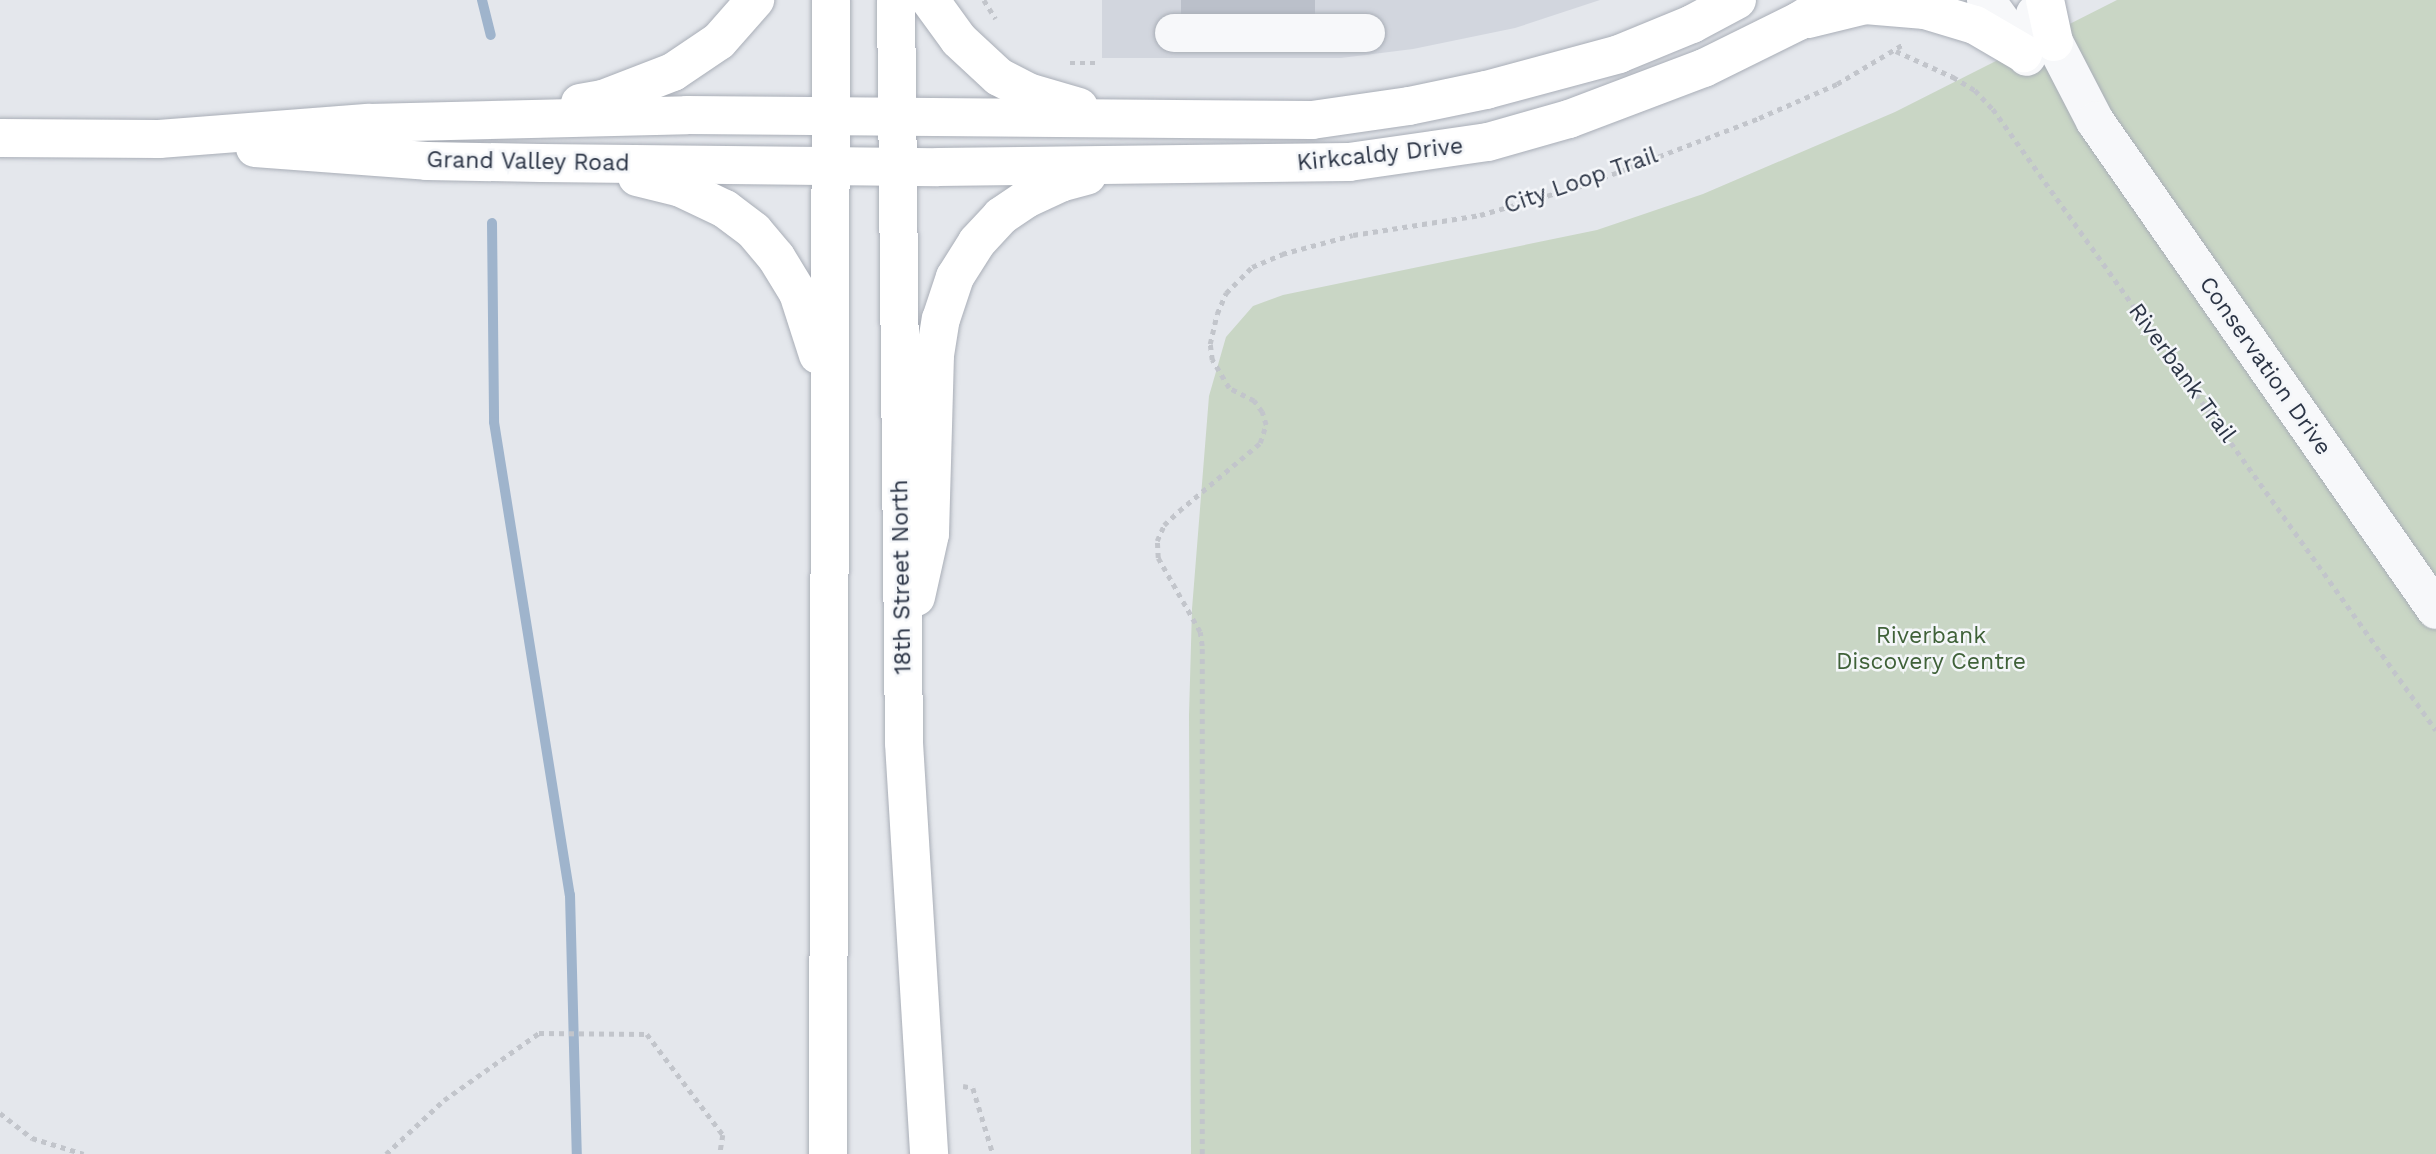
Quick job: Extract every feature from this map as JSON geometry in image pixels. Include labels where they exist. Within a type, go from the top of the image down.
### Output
[{"type":"main road","points":[[442,120],[539,110],[603,99],[673,72],[719,41],[755,0]]},
{"type":"main road","points":[[828,1154],[831,0]]},
{"type":"main road","name":"18th Street North","points":[[897,0],[903,689],[906,786],[929,1154]]},
{"type":"main road","points":[[930,0],[959,40],[975,56],[999,77],[1031,93],[1075,107],[1192,121]]},
{"type":"main road","name":"Kirkcaldy Drive","points":[[897,117],[1312,120],[1409,106],[1486,90],[1619,54],[1692,24],[1737,0]]},
{"type":"main road","name":"Kirkcaldy Drive","points":[[897,167],[1349,163],[1488,142],[1633,96],[1704,68],[1799,21],[1833,0]]},
{"type":"main road","points":[[1799,21],[1865,5],[1925,9],[2038,48],[2045,0]]},
{"type":"main road","name":"Grand Valley Road","points":[[0,138],[159,139],[284,128],[442,120],[687,115],[897,117]]},
{"type":"main road","name":"Grand Valley Road","points":[[159,139],[298,153],[541,163],[897,167]]},
{"type":"main road","points":[[541,163],[615,172],[681,188],[725,209],[754,231],[776,257],[799,293],[811,325],[823,376],[831,447]]},
{"type":"main road","points":[[903,689],[907,640],[930,534],[934,355],[941,319],[956,277],[977,242],[1001,216],[1026,199],[1059,183],[1095,174],[1164,166]]},
{"type":"street","name":"Conservation Drive","points":[[1986,0],[2038,48],[2095,121],[2436,610]]},
{"type":"street","name":"Conservation Drive","points":[[2027,0],[2038,48]]},
{"type":"street","points":[[1174,33],[1366,33]]},
{"type":"path","points":[[984,0],[1003,28]]},
{"type":"path","name":"City Loop Trail","points":[[1202,1154],[1202,646],[1199,632],[1158,558],[1157,541],[1164,525],[1260,443],[1266,425],[1262,412],[1254,401],[1229,388],[1212,360],[1210,344],[1217,314],[1226,293],[1252,267],[1325,242],[1480,215],[1584,184],[1759,118],[1837,83],[1896,51]]},
{"type":"path","name":"Riverbank Trail","points":[[1896,51],[1964,83],[1993,109],[2436,730]]},
{"type":"path","points":[[1057,60],[1097,63]]},
{"type":"path","points":[[386,1154],[444,1100],[539,1032],[647,1034],[723,1135],[720,1154]]},
{"type":"path","points":[[963,1086],[973,1088],[993,1154]]},
{"type":"path","points":[[0,1113],[32,1138],[84,1154]]},
{"type":"shaded area","points":[[1102,0],[1600,0],[1515,28],[1413,49],[1341,58],[1102,58]]},
{"type":"green space","name":"Riverbank Discovery Centre","points":[[2117,0],[2436,0],[2436,1154],[1191,1154],[1189,715],[1192,609],[1209,396],[1226,337],[1253,306],[1283,295],[1597,230],[1703,194],[1895,112]]},
{"type":"building","points":[[1181,0],[1315,0],[1315,14],[1181,14]]},
{"type":"waterway","points":[[482,0],[491,35]]},
{"type":"waterway","points":[[492,223],[494,422],[570,895],[577,1154]]}]
